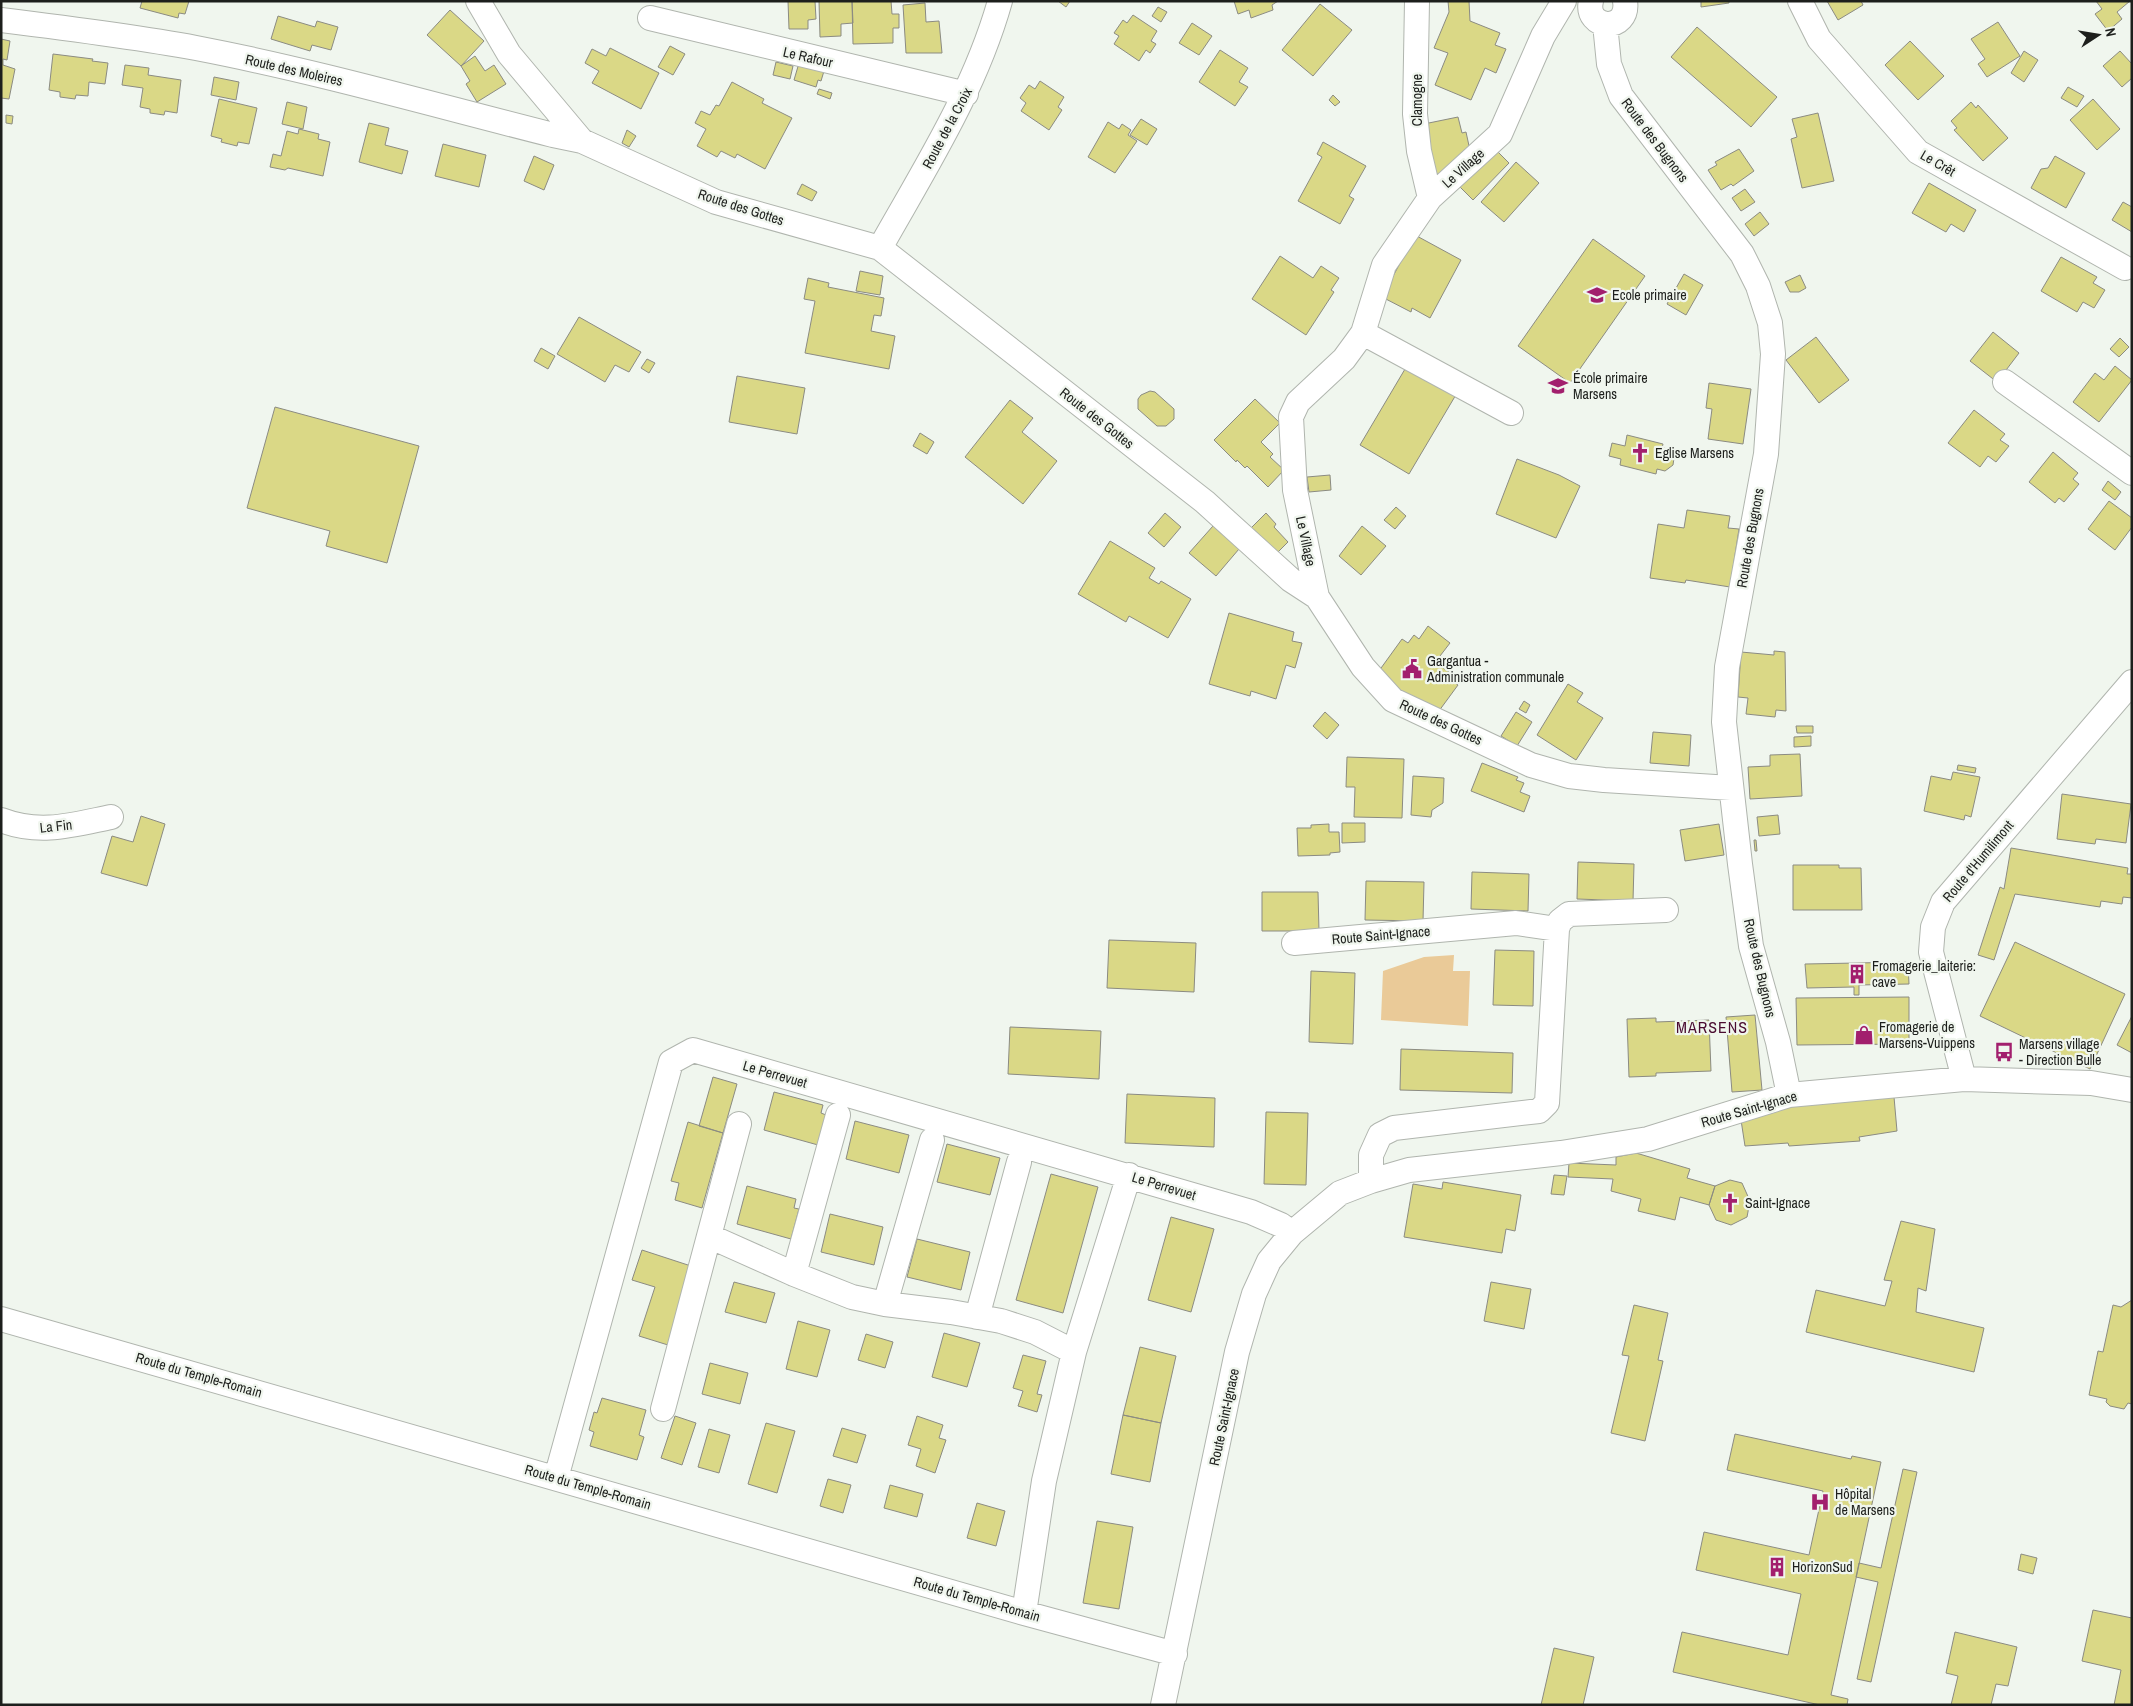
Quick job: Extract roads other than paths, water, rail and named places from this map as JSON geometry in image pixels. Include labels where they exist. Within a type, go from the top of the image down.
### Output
[{"type":"street","name":"Route des Gottes","points":[[478,1],[509,54],[582,141],[716,202],[880,248],[1205,502],[1291,580],[1317,597],[1363,667],[1393,700],[1531,765],[1569,776],[1731,788]]},
{"type":"street","name":"Route de la Croix","points":[[880,248],[966,94],[991,32],[1000,1]]},
{"type":"street","name":"Clamogne","points":[[1417,1],[1415,114],[1419,151],[1430,198]]},
{"type":"street","name":"Le Village","points":[[1317,597],[1295,490],[1291,417],[1298,402],[1344,359],[1363,333],[1384,265],[1430,198],[1500,134],[1543,36],[1564,1]]},
{"type":"street","points":[[1591,1],[1591,14],[1597,21],[1605,24],[1619,21],[1624,15],[1625,1]]},
{"type":"street","name":"Le Crêt","points":[[1800,1],[1819,39],[1918,152],[2126,268]]},
{"type":"street","name":"Le Rafour","points":[[650,18],[966,94]]},
{"type":"street","name":"Route des Moleires","points":[[1,20],[84,30],[197,48],[295,70],[582,141]]},
{"type":"street","name":"Route des Bugnons","points":[[1605,24],[1609,64],[1621,96],[1742,254],[1758,286],[1770,323],[1773,354],[1766,454],[1726,667],[1724,722],[1751,946],[1778,1042],[1789,1095]]},
{"type":"street","points":[[1363,333],[1511,413]]},
{"type":"street","points":[[2005,382],[2132,473]]},
{"type":"street","name":"Route d'Humilimont","points":[[1964,1079],[1931,952],[1933,927],[1942,902],[2132,682]]},
{"type":"street","name":"La Fin","points":[[1,820],[18,826],[38,829],[58,828],[111,817]]},
{"type":"street","points":[[1371,1181],[1371,1155],[1380,1134],[1394,1128],[1539,1110],[1547,1103],[1560,921],[1569,914],[1666,910]]},
{"type":"street","name":"Route Saint-Ignace","points":[[1294,942],[1516,923],[1558,929]]},
{"type":"street","name":"Le Perrevuet","points":[[556,1478],[671,1062],[693,1050],[1129,1175],[1251,1212],[1281,1225],[1292,1233]]},
{"type":"street","name":"Route Saint-Ignace","points":[[1163,1705],[1237,1352],[1254,1294],[1269,1261],[1292,1233],[1340,1193],[1371,1181],[1409,1170],[1561,1153],[1648,1139],[1789,1095],[1964,1079],[2091,1083],[2132,1090]]},
{"type":"street","points":[[794,1274],[838,1114]]},
{"type":"street","points":[[663,1410],[739,1124]]},
{"type":"street","points":[[885,1304],[932,1140]]},
{"type":"street","points":[[977,1317],[1019,1162]]},
{"type":"street","points":[[1024,1613],[1044,1482],[1074,1352],[1129,1175]]},
{"type":"street","points":[[709,1236],[794,1274],[852,1297],[1002,1322],[1035,1332],[1074,1352]]},
{"type":"street","name":"Route du Temple-Romain","points":[[1,1319],[1024,1613],[1175,1654]]},
{"type":"place","name":"Ecole primaire","points":[[1597,295]]},
{"type":"place","name":"École primaire Marsens","points":[[1558,386]]},
{"type":"place","name":"Eglise Marsens","points":[[1640,453]]},
{"type":"place","name":"Gargantua - Administration communale","points":[[1412,669]]},
{"type":"place","name":"Fromagerie_laiterie: cave","points":[[1857,974]]},
{"type":"place","name":"Fromagerie de Marsens-Vuippens","points":[[1864,1035]]},
{"type":"place","name":"Marsens village - Direction Bulle","points":[[2004,1052]]},
{"type":"place","name":"Saint-Ignace","points":[[1730,1203]]},
{"type":"place","name":"Hôpital de Marsens","points":[[1820,1502]]},
{"type":"place","name":"HorizonSud","points":[[1777,1567]]},
{"type":"district","name":"MARSENS","points":[[1712,1027]]}]
